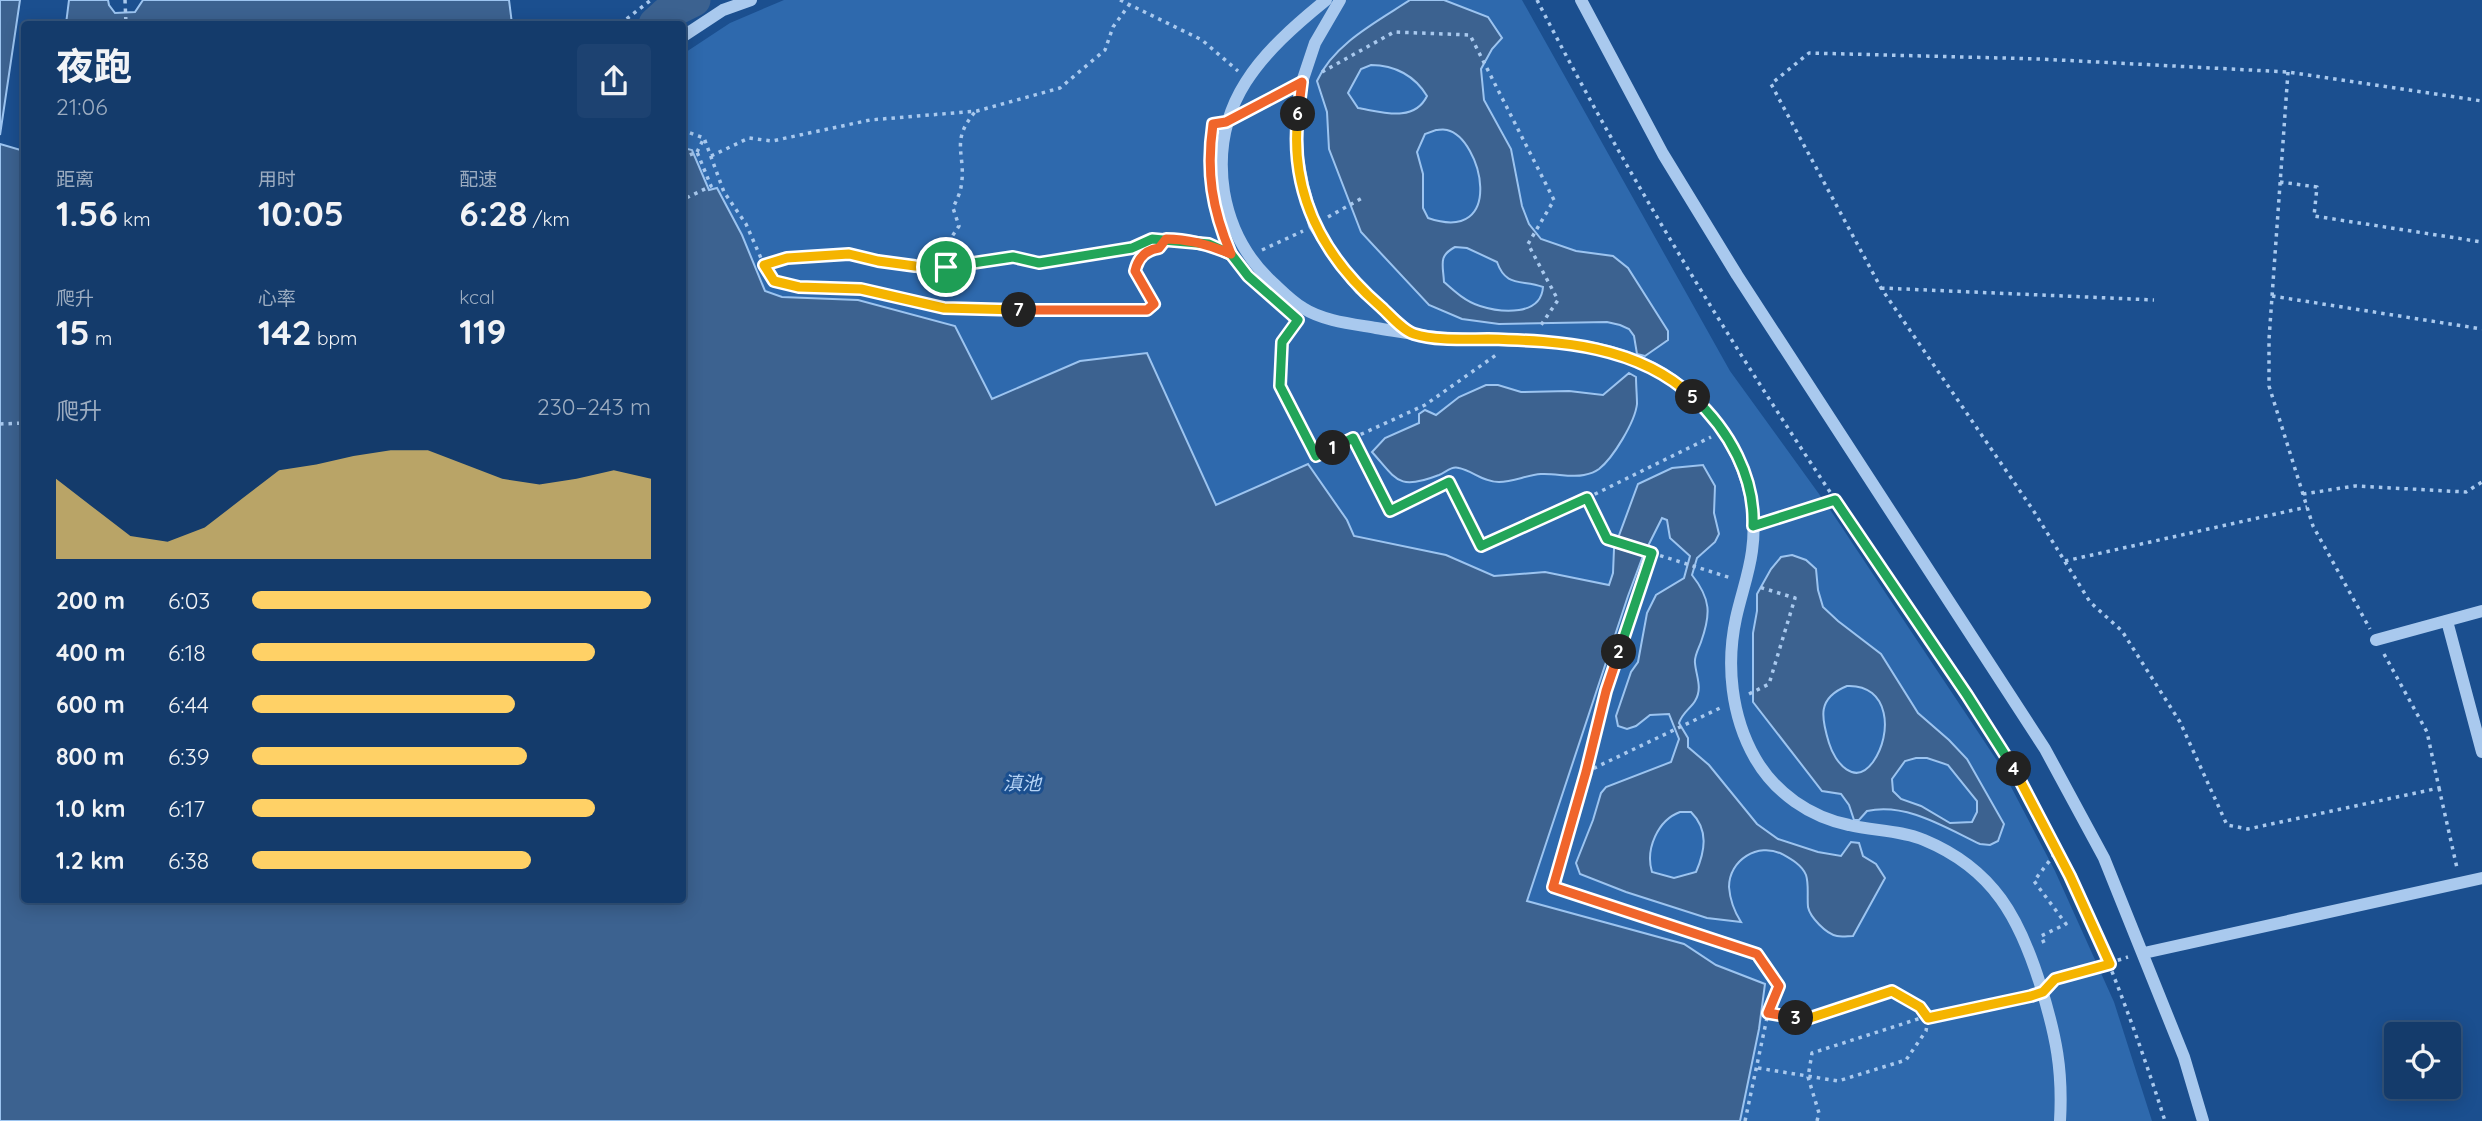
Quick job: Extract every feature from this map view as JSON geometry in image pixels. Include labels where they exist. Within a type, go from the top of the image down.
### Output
[{"type":"street","points":[[686,34],[723,10],[751,0]]},
{"type":"street","points":[[1326,0],[1290,29],[1248,78],[1236,96],[1226,122],[1222,177],[1234,231],[1249,257],[1302,315],[1449,338],[1571,344],[1615,353],[1651,367],[1679,384],[1707,410],[1724,430],[1738,456],[1748,487],[1753,526],[1753,550],[1734,633],[1732,655],[1733,701],[1743,735],[1771,782],[1793,802],[1823,817],[1850,826],[1881,829],[1923,839],[1962,860],[1988,882],[2012,912],[2026,940],[2043,992],[2059,1049],[2062,1084],[2060,1121]]},
{"type":"street","points":[[1340,0],[1315,43],[1302,82],[1297,154],[1303,185],[1314,225],[1337,261],[1360,289],[1412,333]]},
{"type":"street","points":[[1581,0],[1663,154],[1737,275],[2045,749],[2104,858],[2184,1057],[2203,1121]]},
{"type":"street","points":[[2376,640],[2482,611]]},
{"type":"street","points":[[2447,621],[2482,752]]},
{"type":"street","points":[[2144,953],[2482,878]]},
{"type":"path","points":[[125,0],[126,21]]},
{"type":"path","points":[[624,21],[651,0]]},
{"type":"path","points":[[1120,0],[1202,40],[1248,78]]},
{"type":"path","points":[[1537,0],[1655,215],[1835,500],[2019,777],[2110,964],[2147,1062],[2165,1121]]},
{"type":"path","points":[[711,156],[748,138],[772,141],[870,120],[977,111],[1060,88],[1105,50],[1113,27],[1129,5]]},
{"type":"path","points":[[1226,122],[1394,32],[1470,34],[1554,201],[1528,244],[1558,300],[1531,341]]},
{"type":"path","points":[[2439,788],[2248,829],[2227,825],[2180,722],[2122,631],[2090,602],[2033,510],[1881,288],[1771,84],[1809,53],[2040,60],[2288,72],[2482,101]]},
{"type":"path","points":[[2288,72],[2269,339],[2269,386],[2313,526],[2427,732],[2460,883]]},
{"type":"path","points":[[946,267],[946,247],[959,226],[953,208],[961,187],[961,141],[965,125],[977,111]]},
{"type":"path","points":[[686,132],[704,138]]},
{"type":"path","points":[[704,138],[724,192],[746,224],[774,281],[799,287],[861,289],[944,308],[998,311],[1147,310],[1154,304],[1135,271],[1137,262],[1150,249],[1159,248],[1166,239]]},
{"type":"path","points":[[686,156],[697,152],[704,138]]},
{"type":"path","points":[[686,198],[711,186],[697,152]]},
{"type":"path","points":[[2280,182],[2317,187],[2314,216],[2482,242]]},
{"type":"path","points":[[1249,257],[1364,197]]},
{"type":"path","points":[[764,265],[787,258],[849,254],[903,265],[946,267],[1013,257],[1039,263],[1132,248],[1152,239],[1209,244],[1231,254],[1227,245]]},
{"type":"path","points":[[1881,288],[2154,300]]},
{"type":"path","points":[[2272,296],[2482,329]]},
{"type":"path","points":[[1290,314],[1302,315],[1310,324]]},
{"type":"path","points":[[1302,315],[1282,342],[1280,386],[1316,456],[1425,405],[1496,355],[1503,340]]},
{"type":"path","points":[[0,424],[21,423]]},
{"type":"path","points":[[1353,438],[1390,511],[1449,482],[1481,546],[1587,498],[1712,436],[1717,444]]},
{"type":"path","points":[[2303,494],[2355,486],[2466,492],[2482,482]]},
{"type":"path","points":[[1587,498],[1607,539],[1733,579],[1735,569]]},
{"type":"path","points":[[1753,526],[1835,500]]},
{"type":"path","points":[[2065,561],[2307,507]]},
{"type":"path","points":[[1652,553],[1606,691],[1553,887],[1757,954],[1779,986],[1768,1013],[1745,1121]]},
{"type":"path","points":[[1733,701],[1769,684],[1795,598],[1745,583]]},
{"type":"path","points":[[1586,772],[1722,706],[1725,718]]},
{"type":"path","points":[[2045,946],[2041,936],[2066,925],[2034,881],[2057,851]]},
{"type":"path","points":[[2043,992],[2055,979],[2144,953]]},
{"type":"path","points":[[2055,979],[2058,991]]},
{"type":"path","points":[[1758,1068],[1838,1082],[1906,1060],[1926,1031],[1928,1018],[1920,1007],[1892,991],[1807,1019],[1768,1013]]},
{"type":"path","points":[[1817,1121],[1819,1113],[1808,1077],[1812,1053],[1917,1019],[2031,996],[2034,1007]]},
{"type":"shaded area","points":[[784,0],[1522,0],[1730,371],[1827,505],[1998,762],[2055,871],[2114,1002],[2152,1121],[1740,1121],[1759,1029],[1764,984],[1716,965],[1684,944],[1527,902],[1628,596],[1545,572],[1494,576],[1446,555],[1353,536],[1347,520],[1308,464],[1216,505],[1080,361],[991,399],[858,300],[782,297],[765,291],[742,235],[717,188],[710,191],[692,150],[686,149],[686,52],[730,23]]},
{"type":"water","points":[[0,0],[20,0],[0,135]]},
{"type":"water","points":[[69,0],[108,0],[115,13],[135,12],[143,0],[509,0],[512,21],[66,21]]},
{"type":"water","points":[[1410,0],[1444,0],[1488,17],[1502,38],[1492,49],[1481,69],[1484,100],[1511,149],[1522,206],[1529,224],[1541,239],[1576,251],[1613,256],[1628,268],[1668,331],[1668,340],[1645,356],[1637,354],[1634,336],[1629,329],[1607,322],[1499,324],[1462,319],[1429,305],[1361,232],[1329,149],[1327,112],[1317,81],[1324,68],[1345,45]],"holes":[[[1371,65],[1404,73],[1417,83],[1427,96],[1414,110],[1406,113],[1358,108],[1348,93],[1361,69]],[[1447,130],[1459,137],[1470,151],[1477,168],[1480,187],[1478,204],[1469,217],[1453,222],[1428,218],[1423,208],[1423,174],[1417,152],[1425,134]],[[1455,247],[1467,248],[1497,262],[1505,276],[1510,279],[1543,287],[1541,296],[1528,308],[1509,311],[1470,302],[1444,282],[1443,261]]]},
{"type":"water","name":"滇池","points":[[0,144],[21,150],[21,903],[686,903],[686,149],[692,150],[709,190],[717,188],[742,235],[765,291],[782,297],[858,300],[955,326],[992,399],[1080,361],[1147,353],[1216,505],[1308,464],[1347,520],[1354,536],[1446,555],[1494,576],[1545,572],[1609,585],[1613,573],[1614,549],[1638,484],[1672,468],[1703,465],[1715,486],[1714,513],[1719,534],[1715,542],[1697,558],[1692,575],[1706,599],[1708,615],[1695,660],[1699,687],[1697,696],[1679,723],[1688,738],[1688,747],[1709,765],[1757,824],[1778,839],[1818,852],[1841,856],[1851,842],[1859,843],[1863,856],[1876,864],[1885,878],[1853,936],[1841,936],[1828,932],[1812,915],[1808,907],[1807,879],[1802,868],[1773,851],[1764,850],[1746,856],[1730,877],[1733,905],[1741,922],[1707,918],[1580,874],[1576,863],[1601,793],[1606,787],[1671,762],[1679,739],[1669,714],[1650,715],[1636,726],[1627,729],[1618,726],[1616,716],[1631,672],[1638,662],[1647,613],[1656,595],[1684,578],[1690,556],[1670,538],[1667,520],[1662,518],[1643,556],[1628,596],[1527,901],[1684,944],[1716,965],[1765,984],[1759,1029],[1740,1121],[0,1121]],"holes":[[[1680,812],[1691,812],[1697,819],[1704,841],[1696,872],[1674,878],[1652,872],[1652,845],[1665,822]]]},
{"type":"water","points":[[1629,373],[1636,377],[1637,404],[1632,420],[1611,457],[1599,469],[1584,475],[1541,474],[1499,482],[1456,468],[1425,480],[1406,482],[1393,476],[1372,452],[1385,438],[1419,423],[1419,414],[1425,410],[1436,415],[1459,397],[1486,385],[1498,385],[1521,392],[1569,391],[1603,395]]},
{"type":"water","points":[[1792,555],[1806,560],[1816,569],[1823,607],[1881,654],[1918,713],[1967,759],[2004,824],[1998,841],[1990,845],[1980,844],[1940,824],[1896,810],[1867,811],[1859,820],[1854,820],[1849,805],[1841,794],[1822,791],[1753,702],[1753,633],[1757,594],[1781,557]],"holes":[[[1847,686],[1872,693],[1884,713],[1885,725],[1879,751],[1873,762],[1859,772],[1846,769],[1836,758],[1824,725],[1826,702],[1830,696]],[[1927,758],[1948,765],[1977,801],[1977,812],[1972,822],[1950,823],[1921,806],[1901,799],[1893,791],[1892,779],[1905,761]]]},
{"type":"waterway","points":[[658,21],[666,14],[694,0]]},
{"type":"route","points":[[946,267],[915,266],[849,254],[787,258],[764,265],[774,281],[799,287],[861,289],[944,308],[998,311],[1147,310],[1154,304],[1135,271],[1137,262],[1150,249],[1159,248],[1166,239],[1174,239],[1209,244],[1231,254],[1214,208],[1209,178],[1213,124],[1226,122],[1302,82],[1297,154],[1314,225],[1337,261],[1360,289],[1412,333],[1449,338],[1571,344],[1615,353],[1651,367],[1679,384],[1724,430],[1738,456],[1748,487],[1754,517],[1753,526],[1835,500],[2019,777],[2070,876],[2110,964],[2055,979],[2043,992],[2031,996],[1928,1018],[1920,1007],[1892,991],[1807,1019],[1768,1013],[1779,986],[1757,954],[1553,887],[1606,691],[1652,553],[1607,539],[1587,498],[1481,546],[1449,482],[1390,511],[1353,438],[1316,456],[1280,386],[1282,342],[1298,320],[1248,276],[1231,254],[1209,244],[1174,239],[1152,239],[1132,248],[1039,263],[1013,257],[946,267]]}]
